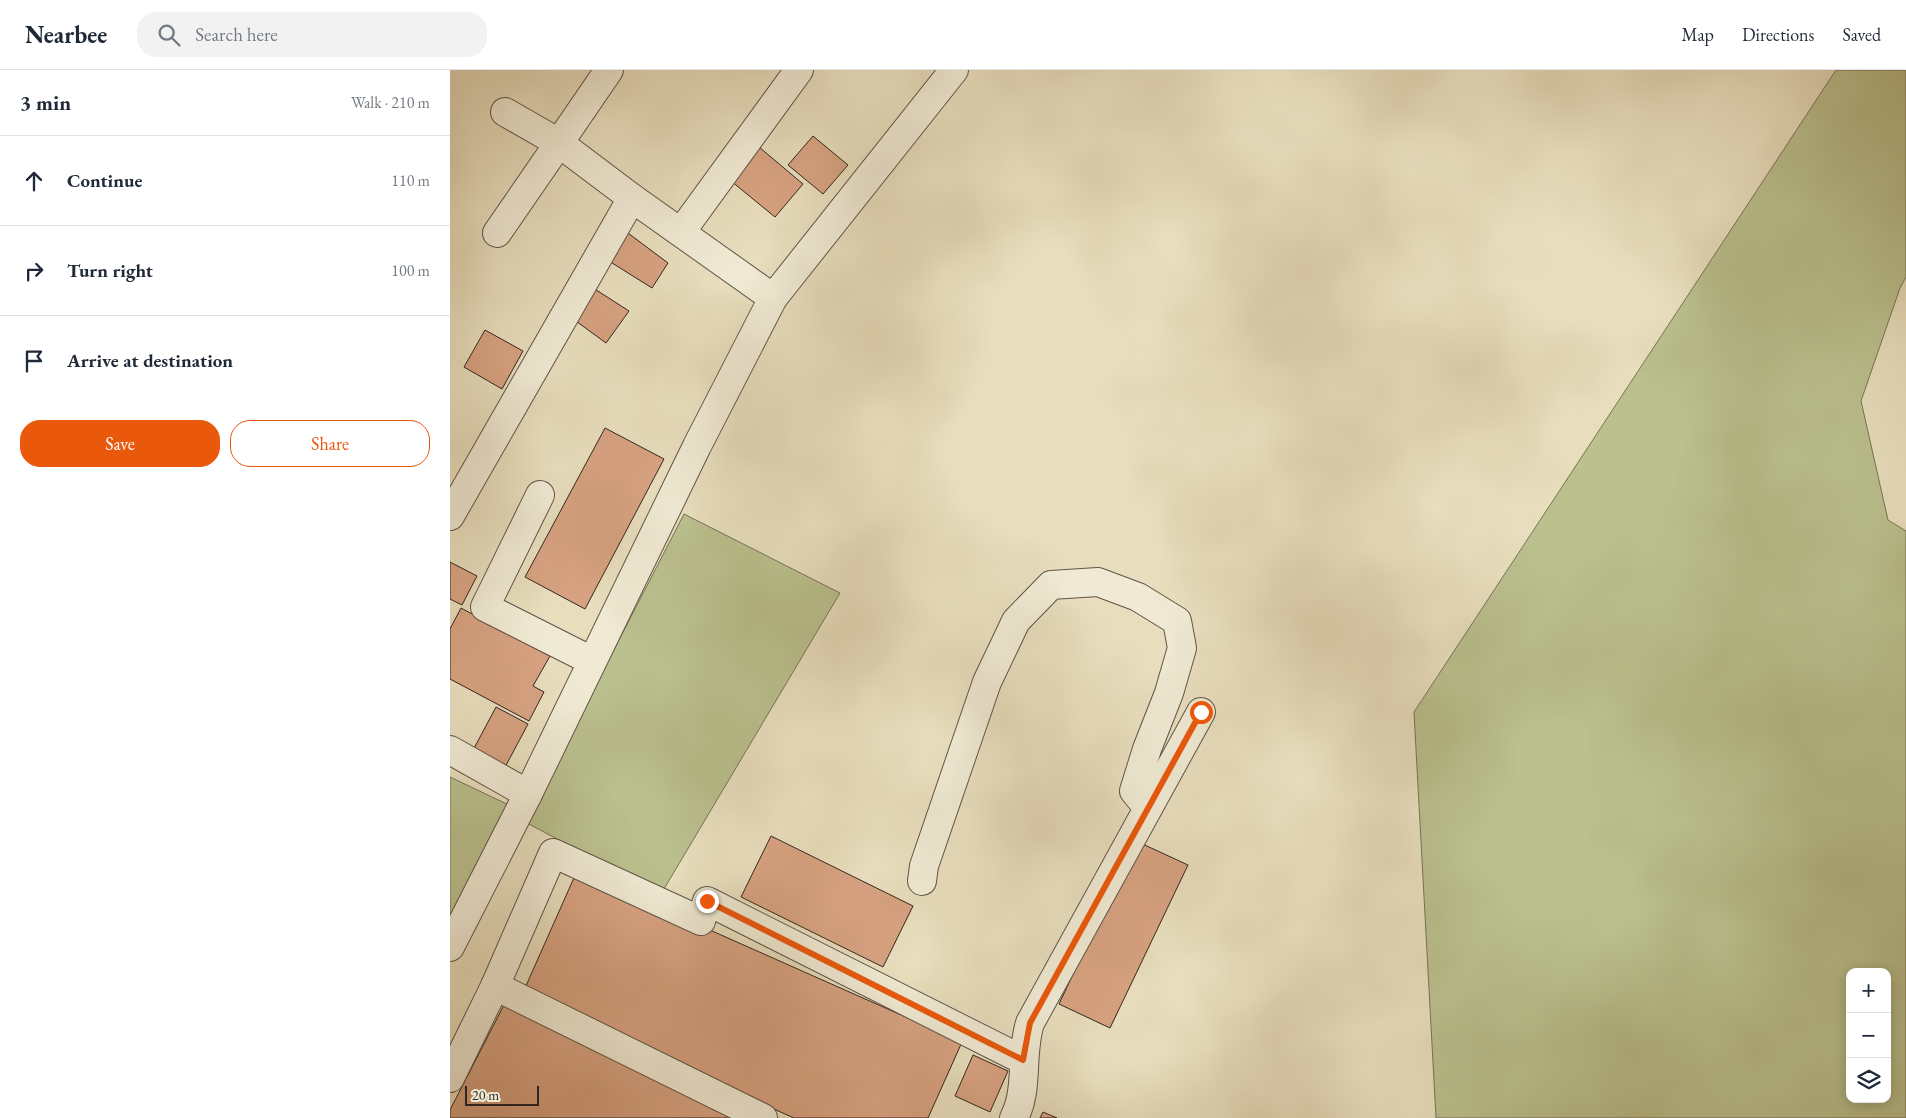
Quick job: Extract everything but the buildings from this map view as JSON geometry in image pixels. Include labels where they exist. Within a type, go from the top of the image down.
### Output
[{"type":"street","points":[[497,233],[609,70]]},
{"type":"street","points":[[681,232],[799,70]]},
{"type":"street","points":[[450,947],[528,794],[697,446],[773,298],[954,70]]},
{"type":"street","points":[[505,112],[559,143],[632,198],[773,298]]},
{"type":"street","points":[[450,516],[632,198]]},
{"type":"street","points":[[540,495],[485,607],[592,661]]},
{"type":"street","points":[[922,881],[924,866],[987,682],[1016,621],[1051,585],[1098,582],[1138,597],[1177,621],[1182,648],[1169,693],[1147,749],[1134,790],[1148,808]]},
{"type":"street","points":[[1014,1118],[1022,1096],[1023,1060],[1030,1023],[1201,712]]},
{"type":"street","points":[[450,750],[528,794]]},
{"type":"street","points":[[450,1078],[495,986],[552,853],[701,921],[707,901],[1023,1060]]},
{"type":"street","points":[[495,986],[762,1118]]},
{"type":"green space","points":[[1836,70],[1906,70],[1906,277],[1900,288],[1861,401],[1888,520],[1906,531],[1906,1118],[1436,1118],[1414,712]]},
{"type":"green space","points":[[684,514],[840,593],[661,894],[525,822]]},
{"type":"green space","points":[[450,777],[511,806],[450,921]]},
{"type":"route","points":[[707,901],[1023,1060],[1030,1023],[1201,712]]}]
